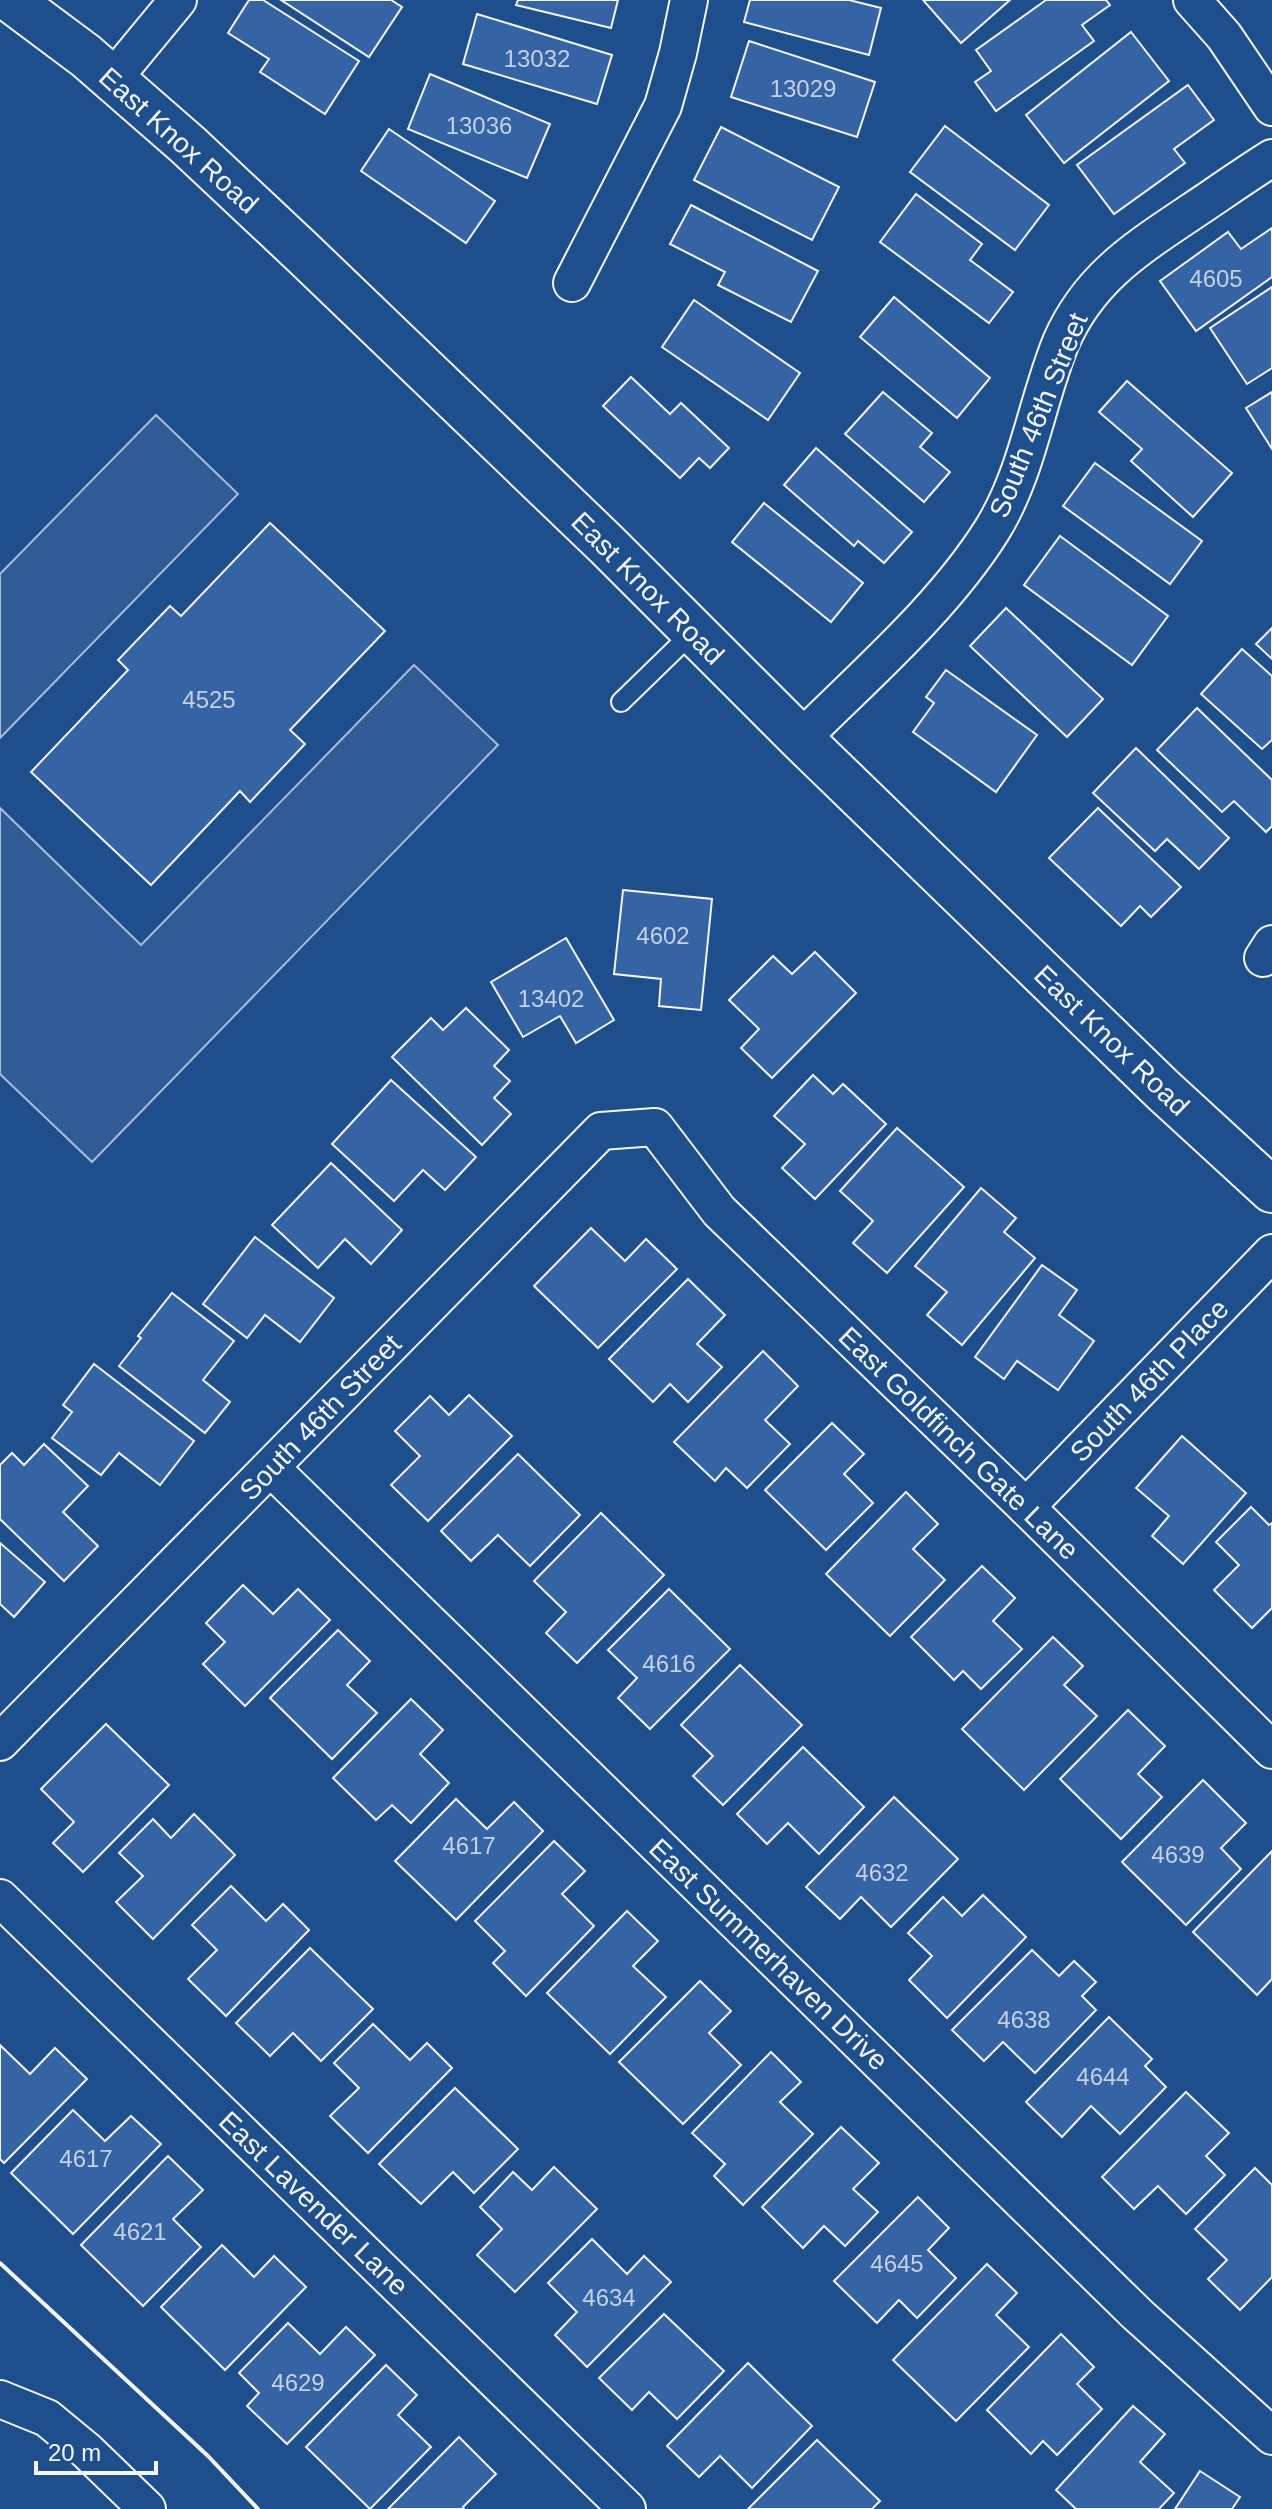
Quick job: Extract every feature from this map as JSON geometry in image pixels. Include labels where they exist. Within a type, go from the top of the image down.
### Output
[{"type":"street","name":"East Knox Road","points":[[11,0],[86,56],[188,145],[302,252],[1163,1090],[1272,1190]]},
{"type":"street","points":[[112,80],[178,0]]},
{"type":"street","points":[[572,283],[663,106],[689,0]]},
{"type":"street","points":[[1192,0],[1224,36],[1272,107]]},
{"type":"street","name":"South 46th Street","points":[[801,739],[942,597],[974,559],[1010,494],[1032,438],[1060,344],[1079,307],[1106,273],[1135,249],[1272,158]]},
{"type":"street","name":"South 46th Street","points":[[0,1742],[601,1131],[655,1127]]},
{"type":"street","name":"East Goldfinch Gate Lane","points":[[655,1127],[719,1211],[1272,1750]]},
{"type":"street","name":"South 46th Place","points":[[1026,1507],[1272,1253]]},
{"type":"street","name":"East Summerhaven Drive","points":[[271,1468],[1126,2303],[1272,2436]]},
{"type":"street","name":"East Lavender Lane","points":[[0,1898],[627,2509]]},
{"type":"street","points":[[0,2399],[47,2418],[87,2451],[147,2509]]},
{"type":"lane","points":[[621,702],[693,632]]},
{"type":"shaded area","points":[[156,415],[238,494],[0,738],[0,574]]},
{"type":"shaded area","points":[[414,665],[498,745],[92,1162],[0,1074],[0,808],[141,945]]},
{"type":"building","points":[[249,0],[263,0],[359,61],[325,114],[260,72],[269,59],[228,33]]},
{"type":"building","points":[[281,0],[391,0],[402,7],[369,57]]},
{"type":"building","points":[[518,0],[618,0],[611,28],[516,5]]},
{"type":"building","points":[[750,0],[849,0],[881,8],[869,55],[744,22]]},
{"type":"building","points":[[923,0],[1010,0],[961,43]]},
{"type":"building","points":[[1046,0],[1106,0],[1110,5],[1082,25],[1094,41],[996,111],[975,82],[991,71],[976,50]]},
{"type":"building","points":[[477,14],[612,55],[597,104],[463,64]]},
{"type":"building","points":[[1131,32],[1169,81],[1064,163],[1026,115]]},
{"type":"building","points":[[749,41],[875,82],[857,137],[731,97]]},
{"type":"building","points":[[430,74],[550,124],[527,178],[408,129]]},
{"type":"building","points":[[1188,85],[1214,120],[1174,149],[1185,163],[1114,214],[1077,165]]},
{"type":"building","points":[[945,126],[1049,205],[1015,250],[910,172]]},
{"type":"building","points":[[721,127],[839,187],[812,240],[694,180]]},
{"type":"building","points":[[389,129],[495,201],[466,243],[361,171]]},
{"type":"building","points":[[916,194],[982,244],[970,260],[1013,292],[989,323],[880,242]]},
{"type":"building","points":[[691,205],[818,271],[791,322],[718,285],[725,272],[670,244]]},
{"type":"building","points":[[1272,228],[1272,277],[1196,331],[1160,281],[1228,232],[1241,249]]},
{"type":"building","points":[[1272,287],[1272,368],[1247,384],[1210,328]]},
{"type":"building","points":[[894,297],[990,378],[957,418],[860,337]]},
{"type":"building","points":[[694,300],[800,373],[768,420],[662,347]]},
{"type":"building","points":[[631,377],[670,414],[681,403],[729,448],[710,468],[699,458],[680,478],[603,406]]},
{"type":"building","points":[[1127,381],[1232,473],[1193,517],[1131,461],[1142,449],[1099,412]]},
{"type":"building","points":[[883,392],[932,433],[920,447],[950,472],[924,502],[845,434]]},
{"type":"building","points":[[1272,392],[1272,449],[1246,408]]},
{"type":"building","points":[[816,448],[912,532],[884,563],[858,541],[854,546],[784,485]]},
{"type":"building","points":[[1095,463],[1202,541],[1170,584],[1063,506]]},
{"type":"building","points":[[764,503],[863,583],[831,622],[732,542]]},
{"type":"building","points":[[270,523],[385,631],[290,730],[305,744],[250,802],[240,791],[151,885],[31,772],[128,670],[118,660],[170,606],[181,616]]},
{"type":"building","points":[[1060,536],[1168,616],[1132,665],[1024,585]]},
{"type":"building","points":[[1006,608],[1103,699],[1067,737],[970,646]]},
{"type":"building","points":[[1272,628],[1272,659],[1256,644]]},
{"type":"building","points":[[1242,649],[1272,676],[1272,740],[1262,749],[1201,694]]},
{"type":"building","points":[[946,670],[1037,735],[996,792],[913,732],[934,703],[926,697]]},
{"type":"building","points":[[1197,708],[1272,780],[1272,826],[1266,832],[1234,801],[1222,812],[1157,750]]},
{"type":"building","points":[[1136,748],[1229,838],[1199,869],[1167,839],[1155,851],[1093,793]]},
{"type":"building","points":[[1098,808],[1181,887],[1151,917],[1140,906],[1121,926],[1049,858]]},
{"type":"building","points":[[623,890],[712,899],[701,1010],[659,1006],[661,979],[614,974]]},
{"type":"building","points":[[566,938],[614,1020],[576,1043],[560,1016],[523,1037],[491,982]]},
{"type":"building","points":[[815,952],[856,993],[772,1078],[741,1048],[759,1029],[729,1000],[773,956],[792,974]]},
{"type":"building","points":[[466,1008],[509,1050],[494,1066],[510,1081],[494,1098],[511,1114],[482,1145],[392,1057],[431,1018],[443,1030]]},
{"type":"building","points":[[813,1075],[833,1094],[843,1084],[886,1124],[815,1199],[782,1168],[805,1144],[774,1116]]},
{"type":"building","points":[[391,1080],[476,1157],[445,1190],[423,1170],[394,1201],[332,1144]]},
{"type":"building","points":[[897,1128],[964,1187],[887,1273],[853,1243],[873,1221],[840,1191]]},
{"type":"building","points":[[331,1163],[402,1230],[371,1264],[345,1239],[318,1268],[272,1225]]},
{"type":"building","points":[[981,1188],[1016,1218],[1004,1232],[1035,1258],[962,1345],[927,1315],[947,1292],[915,1266]]},
{"type":"building","points":[[591,1228],[625,1261],[646,1239],[677,1269],[598,1348],[534,1286]]},
{"type":"building","points":[[255,1237],[334,1298],[300,1342],[265,1315],[247,1338],[203,1304]]},
{"type":"building","points":[[1042,1265],[1077,1290],[1059,1315],[1094,1341],[1058,1390],[1017,1361],[1004,1379],[975,1357]]},
{"type":"building","points":[[688,1279],[725,1315],[697,1344],[722,1367],[688,1402],[670,1384],[653,1402],[609,1359]]},
{"type":"building","points":[[172,1293],[234,1341],[203,1380],[230,1402],[205,1433],[119,1366]]},
{"type":"building","points":[[763,1351],[798,1386],[765,1420],[790,1444],[747,1488],[726,1468],[715,1481],[674,1442]]},
{"type":"building","points":[[94,1364],[194,1441],[160,1485],[119,1453],[101,1475],[52,1438],[72,1412],[63,1405]]},
{"type":"building","points":[[469,1395],[512,1436],[428,1521],[391,1485],[420,1456],[395,1431],[430,1396],[449,1415]]},
{"type":"building","points":[[832,1423],[864,1454],[844,1474],[873,1503],[826,1550],[765,1490]]},
{"type":"building","points":[[1182,1436],[1246,1493],[1183,1564],[1152,1536],[1169,1516],[1136,1488]]},
{"type":"building","points":[[44,1444],[88,1486],[63,1512],[98,1546],[64,1581],[0,1519],[0,1465],[12,1453],[24,1465]]},
{"type":"building","points":[[518,1454],[580,1515],[530,1566],[498,1535],[471,1561],[441,1531]]},
{"type":"building","points":[[906,1492],[938,1524],[913,1549],[945,1580],[890,1636],[826,1574]]},
{"type":"building","points":[[1251,1507],[1269,1525],[1272,1523],[1272,1608],[1252,1628],[1214,1590],[1239,1565],[1216,1542]]},
{"type":"building","points":[[601,1513],[664,1575],[577,1663],[546,1633],[566,1612],[534,1581]]},
{"type":"building","points":[[0,1543],[45,1582],[14,1617],[0,1604]]},
{"type":"building","points":[[982,1566],[1015,1598],[993,1621],[1022,1649],[981,1689],[963,1671],[954,1680],[911,1637]]},
{"type":"building","points":[[243,1585],[273,1614],[298,1589],[330,1620],[245,1706],[203,1664],[225,1642],[206,1623]]},
{"type":"building","points":[[669,1589],[730,1649],[650,1729],[618,1698],[637,1678],[608,1650]]},
{"type":"building","points":[[338,1630],[370,1661],[347,1685],[377,1713],[332,1759],[270,1698]]},
{"type":"building","points":[[1053,1637],[1083,1666],[1064,1685],[1097,1716],[1024,1790],[962,1729]]},
{"type":"building","points":[[740,1665],[802,1725],[723,1805],[693,1776],[713,1756],[681,1725]]},
{"type":"building","points":[[411,1699],[443,1730],[420,1754],[449,1783],[411,1823],[392,1805],[376,1820],[333,1778]]},
{"type":"building","points":[[1128,1710],[1165,1746],[1138,1774],[1162,1797],[1121,1839],[1060,1779]]},
{"type":"building","points":[[106,1724],[169,1785],[83,1872],[53,1843],[74,1822],[41,1789]]},
{"type":"building","points":[[803,1747],[864,1807],[819,1854],[788,1823],[767,1844],[737,1814]]},
{"type":"building","points":[[1203,1780],[1246,1823],[1221,1848],[1241,1869],[1186,1925],[1122,1862]]},
{"type":"building","points":[[894,1797],[958,1859],[891,1927],[861,1897],[840,1919],[806,1887]]},
{"type":"building","points":[[456,1799],[487,1829],[514,1802],[543,1831],[456,1920],[395,1861]]},
{"type":"building","points":[[194,1814],[235,1855],[153,1939],[116,1902],[143,1876],[119,1853],[153,1819],[171,1838]]},
{"type":"building","points":[[554,1841],[585,1871],[562,1894],[594,1926],[526,1996],[493,1963],[505,1951],[475,1921]]},
{"type":"building","points":[[1272,1851],[1272,1979],[1257,1995],[1193,1932]]},
{"type":"building","points":[[231,1886],[266,1921],[283,1904],[309,1930],[226,2016],[188,1979],[217,1950],[192,1925]]},
{"type":"building","points":[[983,1895],[1026,1937],[947,2018],[909,1980],[932,1956],[908,1933],[943,1897],[962,1916]]},
{"type":"building","points":[[627,1911],[658,1941],[633,1966],[666,1997],[610,2054],[547,1993]]},
{"type":"building","points":[[310,1948],[373,2009],[321,2061],[293,2033],[270,2056],[236,2023]]},
{"type":"building","points":[[1032,1950],[1059,1976],[1074,1961],[1096,1982],[1082,1996],[1096,2010],[1035,2073],[1003,2042],[984,2061],[952,2030]]},
{"type":"building","points":[[700,1981],[731,2011],[709,2033],[741,2065],[683,2124],[619,2062]]},
{"type":"building","points":[[1109,2017],[1152,2059],[1145,2066],[1166,2087],[1120,2134],[1091,2106],[1062,2137],[1026,2102]]},
{"type":"building","points":[[373,2024],[410,2060],[427,2043],[452,2068],[368,2153],[330,2116],[359,2088],[334,2063]]},
{"type":"building","points":[[0,2045],[30,2074],[55,2048],[87,2079],[4,2163],[0,2159]]},
{"type":"building","points":[[771,2052],[801,2082],[780,2102],[813,2134],[743,2205],[714,2176],[725,2164],[692,2133]]},
{"type":"building","points":[[455,2088],[518,2149],[474,2193],[453,2172],[421,2204],[379,2164]]},
{"type":"building","points":[[1186,2092],[1229,2133],[1206,2156],[1225,2175],[1186,2214],[1158,2186],[1134,2209],[1102,2177]]},
{"type":"building","points":[[73,2110],[105,2141],[131,2116],[161,2144],[73,2234],[11,2173]]},
{"type":"building","points":[[841,2127],[879,2163],[853,2189],[878,2212],[845,2246],[824,2226],[803,2248],[762,2207]]},
{"type":"building","points":[[168,2156],[203,2190],[173,2219],[201,2247],[143,2306],[81,2245]]},
{"type":"building","points":[[554,2167],[597,2209],[515,2292],[477,2255],[502,2229],[480,2207],[513,2172],[532,2190]]},
{"type":"building","points":[[1255,2168],[1272,2185],[1272,2277],[1240,2310],[1208,2279],[1227,2260],[1195,2229]]},
{"type":"building","points":[[918,2197],[949,2228],[928,2250],[956,2278],[917,2318],[899,2300],[877,2323],[834,2281]]},
{"type":"building","points":[[592,2239],[627,2274],[644,2256],[671,2282],[587,2367],[555,2335],[577,2312],[548,2283]]},
{"type":"building","points":[[222,2245],[254,2277],[274,2256],[306,2287],[225,2370],[161,2307]]},
{"type":"building","points":[[987,2264],[1017,2293],[996,2315],[1029,2347],[956,2421],[893,2360]]},
{"type":"building","points":[[664,2314],[724,2371],[677,2419],[649,2392],[632,2410],[599,2378]]},
{"type":"building","points":[[288,2323],[320,2354],[346,2327],[375,2355],[287,2444],[247,2406],[259,2393],[239,2373]]},
{"type":"building","points":[[1061,2334],[1094,2367],[1077,2384],[1102,2409],[1057,2455],[1043,2441],[1031,2454],[987,2410]]},
{"type":"building","points":[[748,2363],[812,2426],[752,2488],[720,2456],[699,2477],[667,2446]]},
{"type":"building","points":[[386,2365],[417,2395],[398,2415],[431,2447],[370,2509],[306,2447]]},
{"type":"building","points":[[1133,2406],[1165,2434],[1140,2462],[1174,2493],[1159,2509],[1076,2509],[1056,2490]]},
{"type":"building","points":[[459,2437],[496,2474],[464,2509],[388,2509]]},
{"type":"building","points":[[817,2440],[880,2501],[872,2509],[748,2509]]},
{"type":"building","points":[[1200,2471],[1240,2497],[1232,2509],[1175,2509]]},
{"type":"wall","points":[[0,2263],[208,2456],[258,2509]]}]
